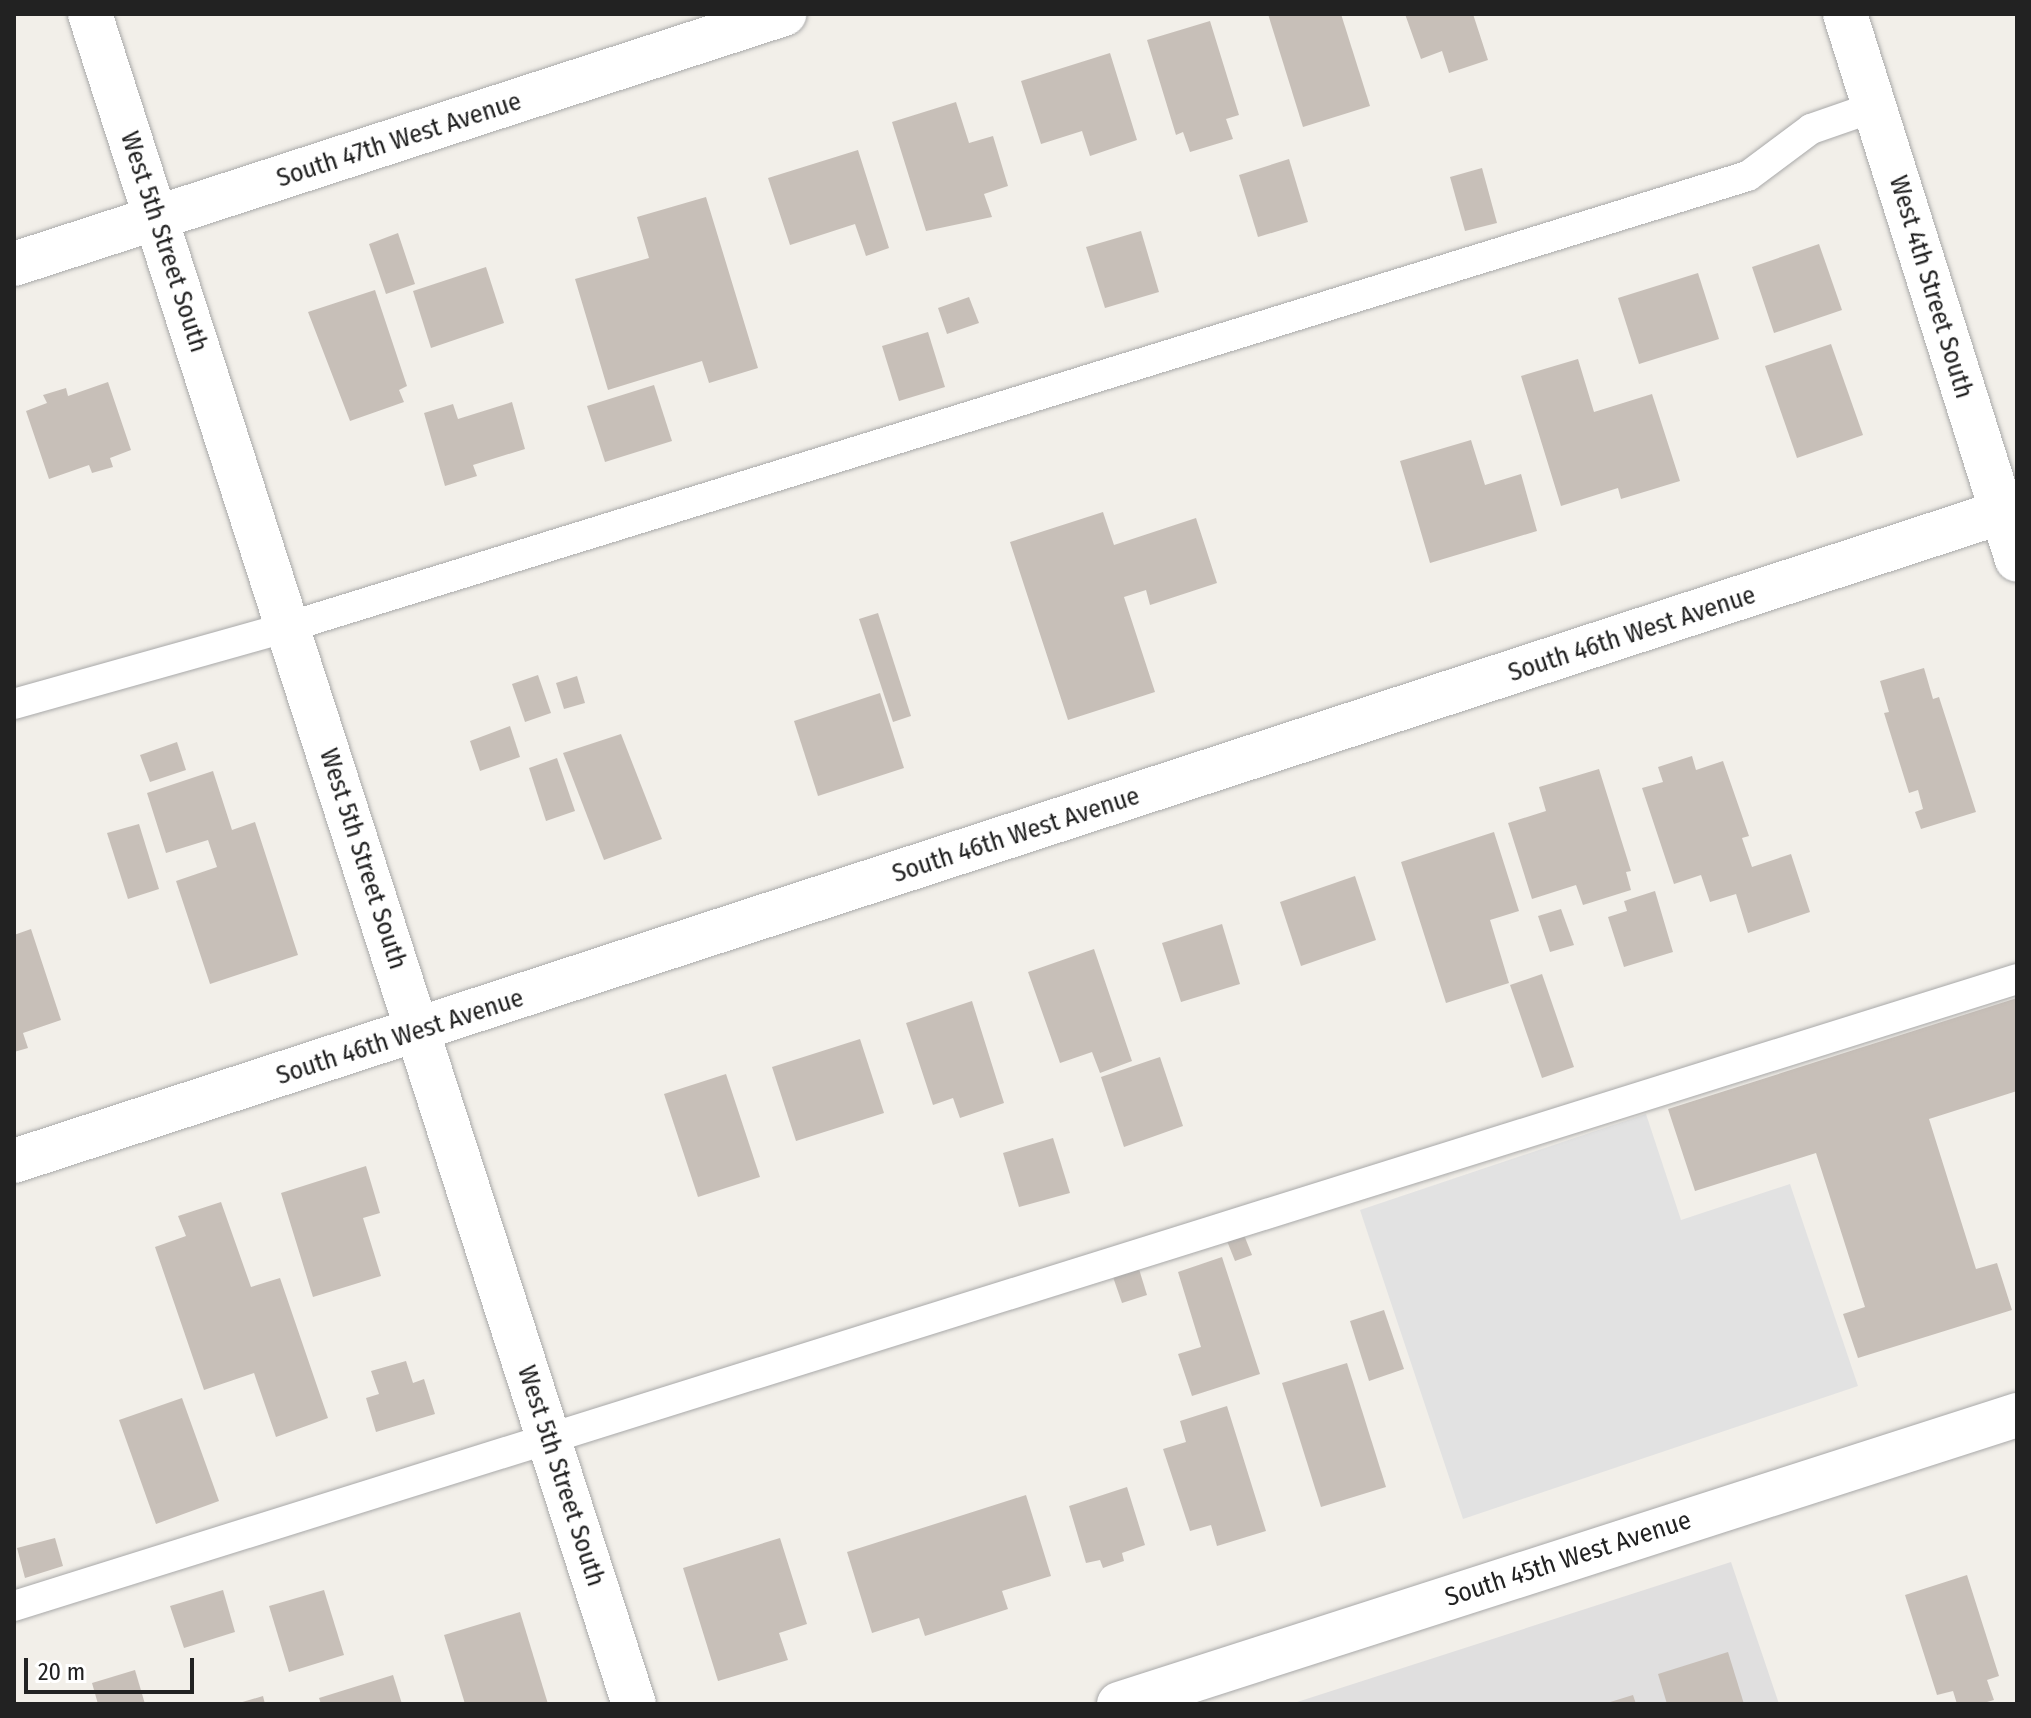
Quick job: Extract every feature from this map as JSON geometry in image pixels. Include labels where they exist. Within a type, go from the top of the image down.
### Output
[{"type":"street","name":"West 5th Street South","points":[[90,14],[634,1704]]},
{"type":"street","name":"South 47th West Avenue","points":[[14,264],[784,14]]},
{"type":"street","name":"West 4th Street South","points":[[1845,14],[2010,510],[2017,560]]},
{"type":"street","name":"South 46th West Avenue","points":[[14,1161],[2010,510]]},
{"type":"street","name":"South 45th West Avenue","points":[[1119,1704],[2017,1415]]},
{"type":"lane","points":[[14,704],[288,627],[1748,176],[1811,129],[1874,107]]},
{"type":"lane","points":[[14,1606],[2017,979]]},
{"type":"shaded area","points":[[1646,1114],[1681,1220],[1790,1184],[1858,1386],[1463,1519],[1360,1210]]},
{"type":"shaded area","points":[[1731,1562],[1779,1704],[1291,1704]]},
{"type":"building","points":[[1268,14],[1341,14],[1370,106],[1303,127]]},
{"type":"building","points":[[1405,14],[1473,14],[1488,60],[1449,73],[1442,51],[1421,59]]},
{"type":"building","points":[[1210,21],[1239,115],[1226,119],[1233,139],[1190,152],[1183,132],[1176,135],[1147,40]]},
{"type":"building","points":[[1110,53],[1137,140],[1090,156],[1082,131],[1041,144],[1021,81]]},
{"type":"building","points":[[956,102],[969,143],[993,136],[1008,186],[984,194],[992,217],[926,231],[892,122]]},
{"type":"building","points":[[858,150],[889,248],[866,256],[855,224],[790,245],[768,178]]},
{"type":"building","points":[[1289,159],[1308,222],[1258,237],[1239,175]]},
{"type":"building","points":[[1482,168],[1497,223],[1465,231],[1450,177]]},
{"type":"building","points":[[706,197],[758,368],[709,383],[702,361],[608,390],[575,279],[649,258],[637,217]]},
{"type":"building","points":[[1141,231],[1159,292],[1105,308],[1086,247]]},
{"type":"building","points":[[398,233],[415,284],[386,294],[369,244]]},
{"type":"building","points":[[1819,244],[1842,310],[1774,333],[1752,267]]},
{"type":"building","points":[[486,267],[504,323],[431,348],[413,291]]},
{"type":"building","points":[[1698,273],[1719,339],[1639,364],[1618,298]]},
{"type":"building","points":[[375,290],[407,386],[399,390],[404,402],[350,421],[308,312]]},
{"type":"building","points":[[969,297],[979,323],[947,334],[938,308]]},
{"type":"building","points":[[928,332],[945,387],[899,401],[882,346]]},
{"type":"building","points":[[1831,344],[1863,435],[1797,458],[1765,366]]},
{"type":"building","points":[[1578,359],[1594,412],[1652,394],[1680,481],[1621,499],[1618,488],[1561,506],[1521,376]]},
{"type":"building","points":[[108,382],[131,450],[110,458],[113,467],[92,473],[89,465],[49,479],[26,411],[47,403],[43,395],[66,388],[68,396]]},
{"type":"building","points":[[654,385],[672,441],[605,462],[587,406]]},
{"type":"building","points":[[512,402],[525,449],[473,465],[477,476],[445,486],[424,413],[453,404],[458,419]]},
{"type":"building","points":[[1471,440],[1485,485],[1521,474],[1537,531],[1430,563],[1400,461]]},
{"type":"building","points":[[1103,512],[1114,545],[1196,518],[1217,583],[1150,605],[1146,590],[1124,597],[1155,692],[1068,720],[1010,542]]},
{"type":"building","points":[[878,613],[911,716],[893,722],[859,619]]},
{"type":"building","points":[[1924,668],[1933,699],[1939,697],[1976,812],[1921,829],[1915,812],[1923,809],[1918,790],[1909,793],[1884,713],[1889,712],[1880,681]]},
{"type":"building","points":[[538,675],[551,713],[525,722],[512,684]]},
{"type":"building","points":[[577,676],[585,703],[564,709],[556,683]]},
{"type":"building","points":[[880,693],[904,768],[818,796],[794,721]]},
{"type":"building","points":[[510,726],[520,757],[480,771],[470,741]]},
{"type":"building","points":[[621,734],[662,839],[604,860],[563,753]]},
{"type":"building","points":[[177,742],[186,770],[150,782],[140,755]]},
{"type":"building","points":[[1692,756],[1696,770],[1723,761],[1749,836],[1742,838],[1752,867],[1791,854],[1810,912],[1748,933],[1736,894],[1710,902],[1701,875],[1674,884],[1642,788],[1663,782],[1658,767]]},
{"type":"building","points":[[557,758],[575,811],[546,821],[529,768]]},
{"type":"building","points":[[1599,769],[1631,871],[1626,872],[1631,890],[1583,905],[1576,885],[1532,899],[1508,823],[1546,811],[1539,787]]},
{"type":"building","points":[[213,771],[232,830],[255,822],[298,955],[210,984],[176,881],[217,867],[208,840],[166,853],[147,793]]},
{"type":"building","points":[[139,824],[159,889],[128,899],[107,833]]},
{"type":"building","points":[[1494,832],[1519,911],[1490,920],[1509,983],[1446,1003],[1401,862]]},
{"type":"building","points":[[1355,876],[1376,940],[1301,966],[1280,902]]},
{"type":"building","points":[[1655,891],[1673,952],[1624,967],[1608,917],[1627,911],[1624,901]]},
{"type":"building","points":[[1561,909],[1574,945],[1550,952],[1538,916]]},
{"type":"building","points":[[1222,924],[1240,984],[1181,1002],[1162,943]]},
{"type":"building","points":[[31,929],[61,1020],[23,1033],[28,1048],[14,1052],[14,935]]},
{"type":"building","points":[[1094,949],[1132,1061],[1100,1073],[1092,1052],[1060,1063],[1028,972]]},
{"type":"building","points":[[1542,974],[1574,1067],[1542,1078],[1510,985]]},
{"type":"building","points":[[2017,998],[2017,1091],[1929,1119],[1976,1269],[1997,1263],[2012,1310],[1858,1358],[1843,1314],[1865,1307],[1816,1153],[1695,1191],[1668,1109]]},
{"type":"building","points":[[972,1001],[1004,1103],[960,1118],[953,1098],[933,1105],[906,1023]]},
{"type":"building","points":[[860,1039],[884,1113],[796,1141],[772,1067]]},
{"type":"building","points":[[1160,1057],[1183,1126],[1124,1147],[1101,1077]]},
{"type":"building","points":[[726,1074],[760,1177],[698,1197],[664,1094]]},
{"type":"building","points":[[1053,1138],[1070,1193],[1019,1207],[1003,1153]]},
{"type":"building","points":[[366,1166],[380,1213],[363,1218],[381,1276],[313,1297],[281,1193]]},
{"type":"building","points":[[221,1202],[251,1287],[280,1278],[328,1418],[276,1437],[254,1373],[204,1390],[155,1247],[186,1236],[178,1216]]},
{"type":"building","points":[[1244,1235],[1252,1255],[1235,1261],[1227,1241]]},
{"type":"building","points":[[1222,1257],[1260,1374],[1192,1396],[1178,1354],[1201,1347],[1178,1272]]},
{"type":"building","points":[[1139,1269],[1147,1295],[1122,1303],[1113,1277]]},
{"type":"building","points":[[1384,1310],[1404,1369],[1369,1381],[1350,1321]]},
{"type":"building","points":[[406,1361],[413,1383],[424,1379],[435,1414],[376,1432],[366,1398],[379,1394],[371,1371]]},
{"type":"building","points":[[1347,1363],[1386,1487],[1321,1507],[1282,1383]]},
{"type":"building","points":[[182,1398],[219,1501],[156,1524],[119,1420]]},
{"type":"building","points":[[1227,1406],[1266,1531],[1217,1546],[1211,1525],[1190,1531],[1163,1449],[1186,1442],[1180,1421]]},
{"type":"building","points":[[1127,1487],[1145,1545],[1122,1553],[1124,1561],[1103,1568],[1100,1560],[1086,1563],[1069,1506]]},
{"type":"building","points":[[1026,1495],[1051,1576],[1002,1591],[1008,1609],[925,1636],[919,1618],[872,1633],[847,1552]]},
{"type":"building","points":[[55,1538],[63,1566],[25,1578],[17,1548]]},
{"type":"building","points":[[780,1538],[807,1624],[779,1633],[788,1660],[718,1681],[683,1568]]},
{"type":"building","points":[[1967,1575],[1999,1676],[1987,1680],[1994,1700],[1980,1704],[1957,1704],[1953,1691],[1937,1695],[1905,1595]]},
{"type":"building","points":[[223,1590],[235,1632],[184,1648],[170,1606]]},
{"type":"building","points":[[324,1590],[344,1655],[289,1672],[269,1606]]},
{"type":"building","points":[[520,1612],[548,1704],[465,1704],[444,1635]]},
{"type":"building","points":[[1728,1652],[1744,1704],[1667,1704],[1658,1674]]},
{"type":"building","points":[[135,1670],[145,1704],[98,1704],[92,1683]]},
{"type":"building","points":[[393,1675],[402,1704],[321,1704],[319,1698]]},
{"type":"building","points":[[1633,1695],[1636,1704],[1607,1704],[1607,1703]]},
{"type":"building","points":[[263,1696],[265,1704],[239,1704],[239,1703]]}]
